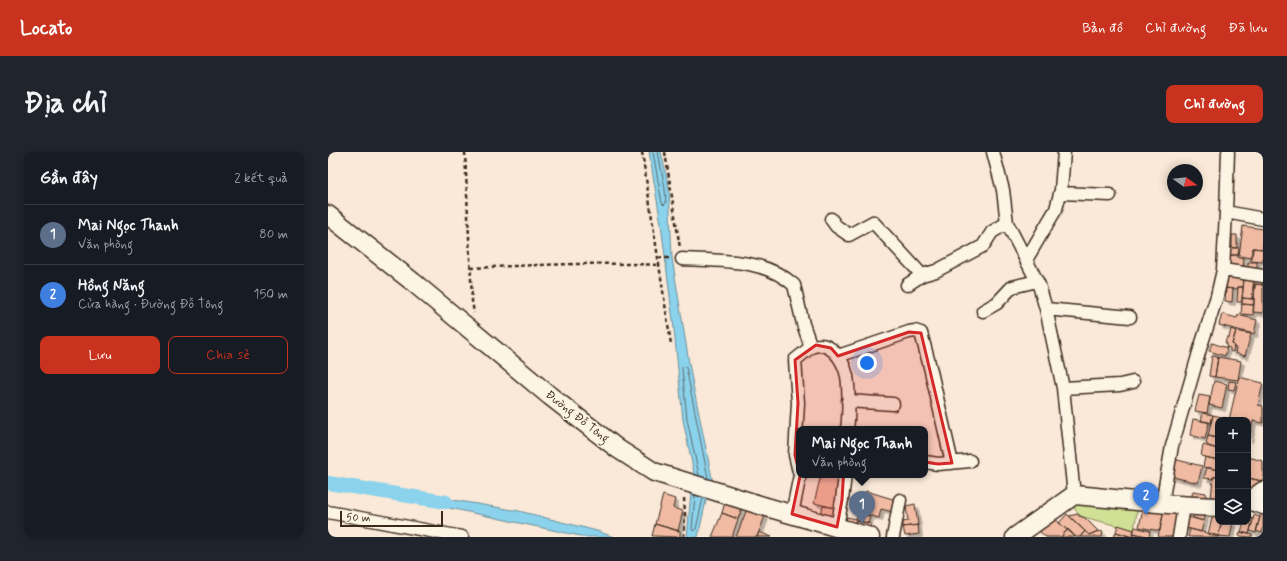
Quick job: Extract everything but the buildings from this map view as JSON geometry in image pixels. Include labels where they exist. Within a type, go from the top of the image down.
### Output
[{"type":"main road","name":"Đường Đỗ Tông","points":[[328,215],[413,282],[550,396],[618,449],[654,472],[870,537]]},
{"type":"main road","points":[[1251,501],[1263,491]]},
{"type":"main road","points":[[1015,537],[1074,495],[1184,506],[1215,507]]},
{"type":"street","points":[[993,152],[1003,190],[1007,223],[1037,281],[1046,309],[1063,388],[1074,495]]},
{"type":"street","points":[[1026,260],[1056,209],[1060,193],[1064,152]]},
{"type":"street","points":[[1162,503],[1172,446],[1217,296],[1223,270],[1228,152]]},
{"type":"street","points":[[1060,193],[1110,195]]},
{"type":"street","points":[[1226,212],[1263,219]]},
{"type":"street","points":[[831,219],[836,226],[849,235],[873,222],[922,276]]},
{"type":"street","points":[[907,285],[983,246],[992,232],[1007,223]]},
{"type":"street","points":[[682,259],[747,263],[775,272],[790,281],[794,285],[803,324],[811,347]]},
{"type":"street","points":[[1223,270],[1263,276]]},
{"type":"street","points":[[983,312],[997,303],[1012,287],[1037,281]]},
{"type":"street","points":[[1046,309],[1130,317]]},
{"type":"street","points":[[838,356],[909,332],[915,331],[921,333],[952,463]]},
{"type":"street","points":[[797,426],[798,403],[795,360],[811,347],[816,345],[823,345],[830,348],[843,364],[847,377],[847,426]]},
{"type":"street","points":[[1063,388],[1120,385],[1133,382]]},
{"type":"street","points":[[848,401],[893,404]]},
{"type":"street","points":[[796,438],[796,459]]},
{"type":"street","points":[[928,462],[938,464],[970,461]]},
{"type":"street","points":[[792,514],[799,478]]},
{"type":"street","points":[[837,527],[845,478]]},
{"type":"street","points":[[894,537],[900,500]]},
{"type":"street","points":[[1251,504],[1263,508]]},
{"type":"street","points":[[1179,537],[1184,506]]},
{"type":"street","points":[[328,512],[462,537]]},
{"type":"path","points":[[465,152],[474,313],[472,332]]},
{"type":"path","points":[[642,152],[671,344]]},
{"type":"path","points":[[665,152],[682,259]]},
{"type":"path","points":[[658,258],[664,258]]},
{"type":"path","points":[[471,268],[557,264],[629,263],[659,265]]},
{"type":"path","points":[[684,537],[684,492],[689,483]]},
{"type":"highlighted area","points":[[909,332],[921,333],[952,463],[938,464],[845,450],[842,500],[837,527],[792,514],[800,476],[795,455],[798,403],[795,360],[816,345],[831,348],[838,356]]},
{"type":"green space","points":[[1072,504],[1138,505],[1134,530],[1083,517],[1078,514]]},
{"type":"water","points":[[649,152],[661,152],[669,188],[672,258],[691,375],[713,483],[707,496],[698,537],[687,537],[691,492],[695,478],[683,420],[674,329],[661,224]]},
{"type":"water","points":[[429,496],[519,511],[597,531],[614,537],[585,537],[426,503]]},
{"type":"waterway","points":[[328,483],[446,502]]},
{"type":"place","name":"Hồng Năng","points":[[1146,515]]},
{"type":"place","name":"Mai Ngọc Thanh","points":[[862,524]]}]
